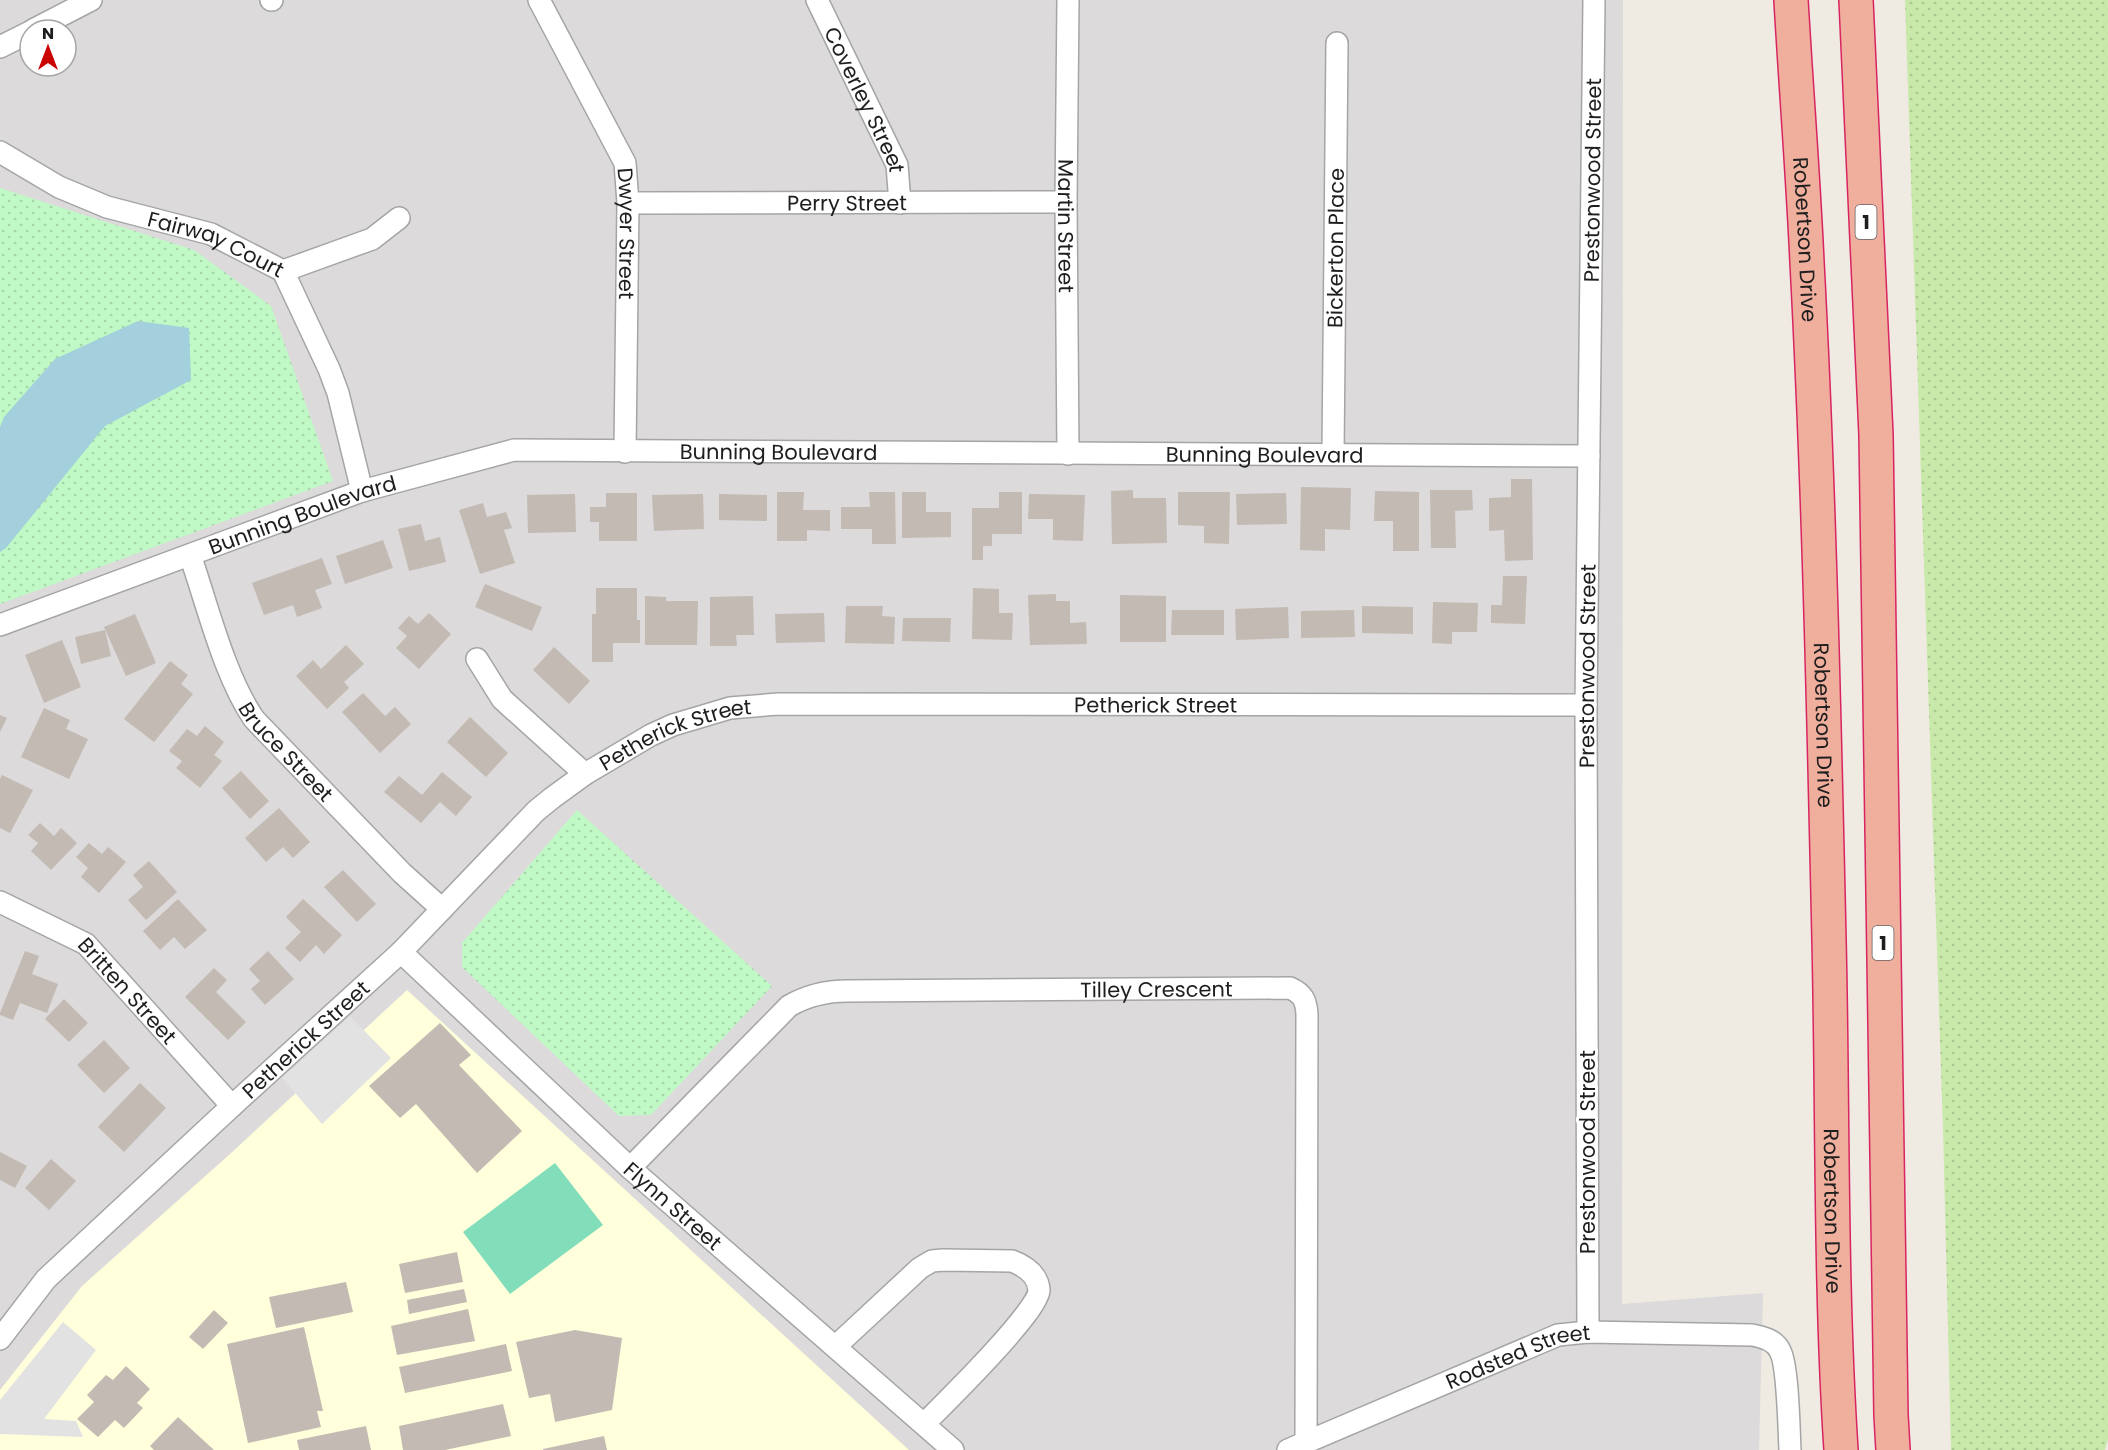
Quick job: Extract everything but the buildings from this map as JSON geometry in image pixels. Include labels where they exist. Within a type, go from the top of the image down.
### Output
[{"type":"highway","name":"Robertson Drive","points":[[1791,0],[1808,261],[1829,944],[1836,1368],[1841,1450]]},
{"type":"highway","name":"1","points":[[1856,2],[1876,435],[1890,1391],[1893,1450]]},
{"type":"street","points":[[57,18],[91,0]]},
{"type":"street","name":"Dwyer Street","points":[[539,0],[625,163],[628,203],[626,452]]},
{"type":"street","name":"Coverley Street","points":[[817,0],[897,165],[900,203]]},
{"type":"street","name":"Martin Street","points":[[1068,0],[1066,202],[1068,454]]},
{"type":"street","name":"Prestonwood Street","points":[[1588,1332],[1586,705],[1594,0]]},
{"type":"street","points":[[0,47],[18,38]]},
{"type":"street","name":"Bickerton Place","points":[[1333,454],[1337,43]]},
{"type":"street","name":"Fairway Court","points":[[0,152],[59,187],[107,207],[211,234],[283,271],[338,393],[362,491]]},
{"type":"street","name":"Perry Street","points":[[628,203],[1066,202]]},
{"type":"street","points":[[283,271],[372,239],[399,218]]},
{"type":"street","name":"Bunning Boulevard","points":[[0,625],[362,491],[514,450],[1589,456]]},
{"type":"street","name":"Bruce Street","points":[[190,555],[231,676],[254,719],[402,873],[442,909]]},
{"type":"street","points":[[477,659],[502,699],[585,774]]},
{"type":"street","name":"Petherick Street","points":[[0,1339],[46,1280],[401,952],[536,811],[585,774],[651,735],[673,725],[747,705],[1586,705]]},
{"type":"street","name":"Britten Street","points":[[0,902],[86,944],[232,1106]]},
{"type":"street","name":"Flynn Street","points":[[401,952],[630,1168],[953,1450]]},
{"type":"street","name":"Tilley Crescent","points":[[630,1168],[789,1006],[815,994],[847,991],[1290,988],[1301,993],[1306,1002],[1307,1014],[1297,1446]]},
{"type":"street","points":[[836,1346],[920,1268],[932,1261],[1012,1261],[1023,1265],[1032,1273],[1037,1282],[1038,1298],[980,1368],[924,1424]]},
{"type":"street","name":"Rodsted Street","points":[[1297,1446],[1558,1335],[1588,1332],[1752,1335],[1774,1343],[1783,1359],[1790,1450]]},
{"type":"shaded area","points":[[0,0],[1623,0],[1622,1304],[1763,1293],[1759,1450],[0,1450]]},
{"type":"shaded area","points":[[407,990],[909,1450],[0,1450],[0,1390],[82,1286],[230,1154]]},
{"type":"shaded area","points":[[350,1016],[391,1058],[322,1124],[282,1078]]},
{"type":"shaded area","points":[[63,1322],[96,1350],[44,1419],[76,1421],[83,1437],[0,1434],[0,1400]]},
{"type":"green space","points":[[1905,0],[2108,0],[2108,1439],[2105,1450],[1951,1450],[1943,1129]]},
{"type":"green space","points":[[0,188],[194,250],[271,306],[333,481],[0,604]]},
{"type":"green space","points":[[577,810],[772,986],[651,1115],[619,1116],[462,967],[462,943]]},
{"type":"green space","points":[[555,1163],[603,1225],[510,1294],[463,1232]]},
{"type":"water","points":[[138,321],[189,328],[191,380],[105,426],[6,548],[0,552],[0,427],[4,417],[55,359]]}]
